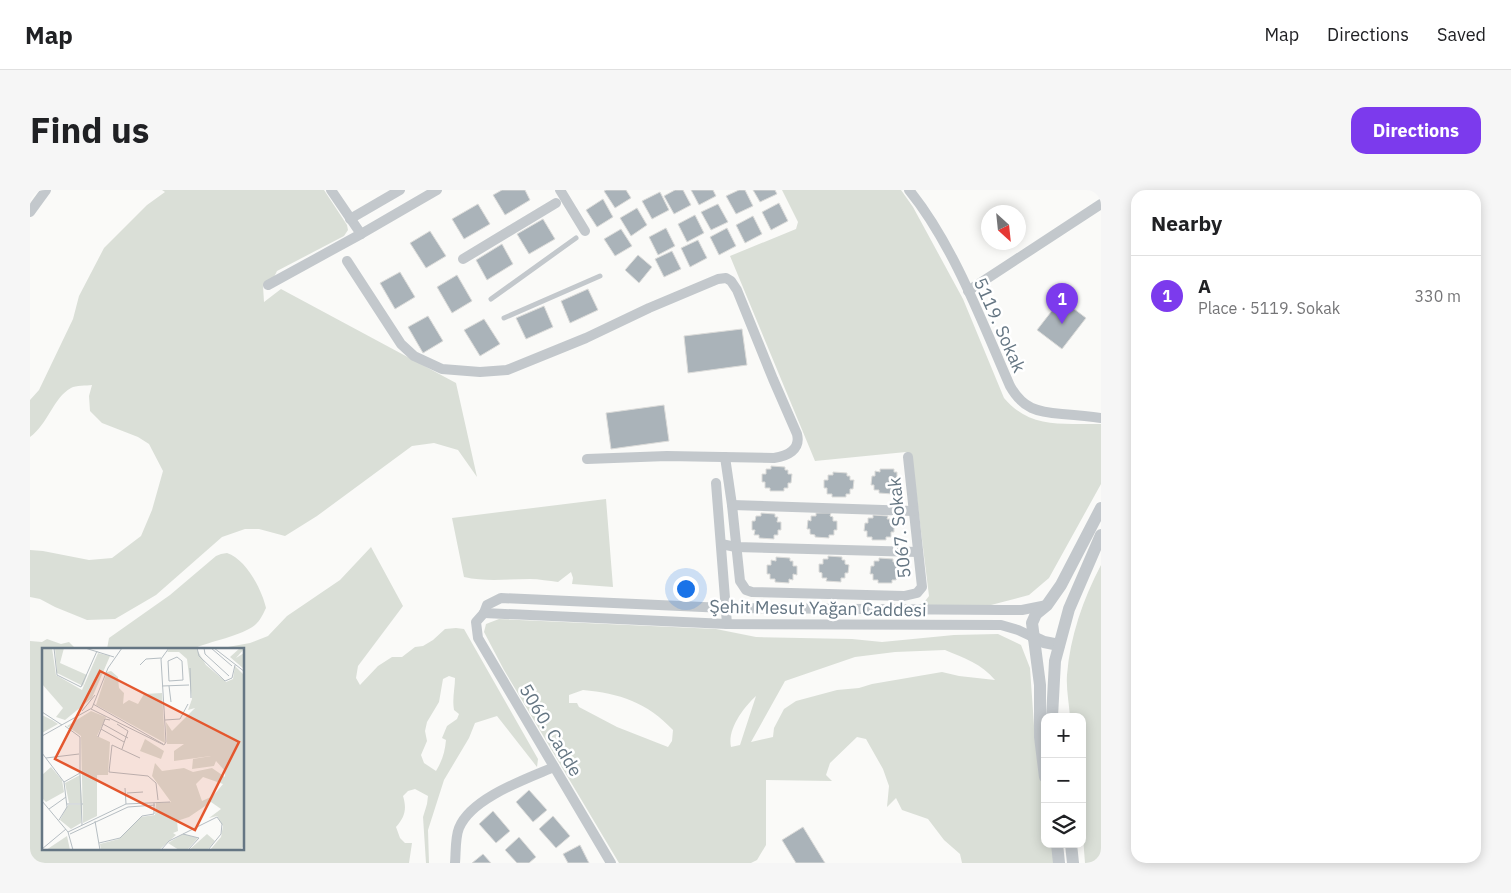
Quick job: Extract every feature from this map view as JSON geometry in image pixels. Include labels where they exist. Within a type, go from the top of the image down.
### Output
[{"type":"street","points":[[30,212],[46,190]]},
{"type":"street","points":[[331,190],[361,234]]},
{"type":"street","points":[[350,219],[400,190]]},
{"type":"street","points":[[268,285],[436,190]]},
{"type":"street","points":[[560,190],[585,231]]},
{"type":"street","name":"5119. Sokak","points":[[909,190],[922,206],[934,226],[968,291],[1016,397],[1025,405],[1040,411],[1101,418]]},
{"type":"street","points":[[464,259],[556,203]]},
{"type":"street","points":[[968,291],[1101,204]]},
{"type":"street","points":[[347,261],[401,344],[409,352],[436,368],[480,372],[507,370],[586,338],[718,278],[731,281],[740,297],[799,440],[794,450],[780,457],[667,456],[587,458]]},
{"type":"street","points":[[725,457],[736,547]]},
{"type":"street","name":"5067. Sokak","points":[[736,547],[740,581],[746,590],[752,592],[904,596],[917,593],[922,587],[908,457]]},
{"type":"street","points":[[716,483],[727,624]]},
{"type":"street","points":[[732,505],[913,511]]},
{"type":"street","points":[[1043,758],[1040,737],[1040,686],[1032,636],[1033,618],[1039,610],[1047,605],[1061,585],[1101,508]]},
{"type":"street","points":[[1052,713],[1055,661],[1059,644],[1069,608],[1101,535]]},
{"type":"street","points":[[721,544],[736,547],[918,552]]},
{"type":"street","name":"Şehit Mesut Yağan Caddesi","points":[[1032,636],[1001,625],[727,624],[484,613],[487,605],[501,598],[726,608],[1022,610],[1047,605]]},
{"type":"street","points":[[1047,605],[1069,608]]},
{"type":"street","name":"5060. Cadde","points":[[484,613],[476,622],[478,638],[611,863]]},
{"type":"street","points":[[1032,636],[1044,642],[1059,644]]},
{"type":"street","points":[[455,863],[459,829],[479,804],[511,786],[554,767]]},
{"type":"street","points":[[1057,848],[1059,863]]},
{"type":"street","points":[[1071,848],[1073,863]]},
{"type":"lane","points":[[491,299],[576,238]]},
{"type":"lane","points":[[504,318],[600,276]]},
{"type":"shaded area","points":[[162,190],[324,190],[347,225],[348,230],[344,236],[277,271],[274,277],[263,286],[264,302],[281,289],[456,383],[477,477],[458,450],[434,443],[412,446],[317,516],[285,536],[259,529],[245,529],[222,537],[156,595],[115,619],[87,620],[40,599],[30,597],[30,550],[89,560],[112,558],[141,536],[152,510],[163,471],[149,444],[138,437],[102,423],[90,411],[89,396],[92,385],[73,387],[65,392],[36,432],[30,437],[30,400],[39,390],[73,319],[79,296],[104,248],[147,205],[165,192]]},
{"type":"shaded area","points":[[782,190],[901,190],[913,207],[963,299],[1004,398],[1025,415],[1048,423],[1101,424],[1101,484],[1049,578],[1029,595],[991,605],[922,605],[929,596],[912,458],[906,452],[815,461],[730,256],[796,229],[798,222]]},
{"type":"shaded area","points":[[606,499],[613,587],[572,584],[571,572],[558,582],[533,579],[489,580],[464,577],[452,518]]},
{"type":"shaded area","points":[[371,547],[403,606],[358,666],[356,678],[360,685],[378,666],[392,657],[402,657],[415,647],[423,646],[445,629],[464,629],[538,759],[537,767],[497,716],[475,723],[469,738],[444,780],[428,830],[429,863],[426,863],[423,817],[428,796],[415,789],[408,791],[403,796],[404,813],[396,827],[400,838],[405,843],[412,843],[409,863],[30,863],[30,641],[42,642],[47,639],[61,644],[69,642],[75,648],[42,648],[42,850],[245,850],[245,648],[226,648],[250,643],[268,636],[287,616],[340,580]],"holes":[[[449,676],[455,678],[454,710],[459,714],[457,719],[447,726],[442,738],[446,740],[445,748],[442,760],[436,771],[424,763],[421,755],[427,741],[425,731],[427,722],[439,702],[443,679]]]},
{"type":"shaded area","points":[[227,553],[234,556],[247,568],[257,584],[266,608],[255,625],[242,632],[195,648],[107,648],[109,638],[170,595],[216,556]]},
{"type":"shaded area","points":[[1101,565],[1101,863],[1085,863],[1086,713],[1070,713],[1067,690],[1067,675],[1074,632]]},
{"type":"shaded area","points":[[499,619],[716,629],[756,637],[852,639],[882,642],[954,635],[998,634],[1021,645],[1030,668],[1035,740],[1041,775],[1041,848],[1053,848],[1054,863],[962,863],[960,854],[944,840],[928,819],[902,810],[896,798],[887,807],[889,786],[883,769],[866,739],[857,737],[830,763],[826,775],[832,781],[766,780],[766,845],[757,860],[751,863],[619,863],[504,670],[484,632],[486,624]],"holes":[[[945,650],[966,659],[990,674],[995,680],[942,672],[859,688],[837,690],[796,701],[784,709],[774,728],[773,737],[751,742],[785,681],[855,657],[895,652]],[[583,690],[621,697],[643,706],[673,730],[672,741],[668,747],[617,727],[579,707],[577,703],[569,703],[569,695]],[[756,696],[740,745],[731,747],[730,740],[734,726],[742,712]]]},
{"type":"building","points":[[502,190],[525,190],[530,200],[505,215],[493,195]]},
{"type":"building","points":[[626,190],[631,198],[615,208],[604,191]]},
{"type":"building","points":[[675,190],[683,190],[691,205],[674,214],[664,196]]},
{"type":"building","points":[[691,190],[713,190],[716,196],[699,205]]},
{"type":"building","points":[[739,190],[745,190],[753,206],[736,214],[726,196]]},
{"type":"building","points":[[753,190],[775,190],[777,194],[760,202]]},
{"type":"building","points":[[660,192],[669,210],[652,219],[642,201]]},
{"type":"building","points":[[603,199],[613,217],[597,227],[586,210]]},
{"type":"building","points":[[779,203],[788,221],[771,230],[762,212]]},
{"type":"building","points":[[478,204],[490,224],[464,239],[452,219]]},
{"type":"building","points":[[718,204],[728,222],[711,230],[701,212]]},
{"type":"building","points":[[637,208],[647,225],[631,236],[620,218]]},
{"type":"building","points":[[695,215],[704,233],[687,242],[678,224]]},
{"type":"building","points":[[753,216],[762,234],[745,243],[736,225]]},
{"type":"building","points":[[543,219],[555,239],[529,254],[517,234]]},
{"type":"building","points":[[666,228],[675,246],[658,255],[649,237]]},
{"type":"building","points":[[727,228],[736,246],[719,255],[710,237]]},
{"type":"building","points":[[621,229],[632,246],[615,256],[604,239]]},
{"type":"building","points":[[430,231],[446,256],[426,268],[410,243]]},
{"type":"building","points":[[698,240],[707,258],[690,267],[681,248]]},
{"type":"building","points":[[502,244],[513,264],[487,280],[476,260]]},
{"type":"building","points":[[672,251],[681,269],[664,277],[655,259]]},
{"type":"building","points":[[638,255],[652,267],[639,283],[625,270]]},
{"type":"building","points":[[400,272],[415,297],[395,309],[380,283]]},
{"type":"building","points":[[457,275],[472,301],[452,313],[437,287]]},
{"type":"building","points":[[588,289],[598,310],[570,323],[561,301]]},
{"type":"building","points":[[1061,299],[1086,318],[1062,349],[1037,330]]},
{"type":"building","points":[[544,306],[553,327],[526,339],[516,318]]},
{"type":"building","points":[[428,316],[443,341],[423,353],[408,327]]},
{"type":"building","points":[[484,319],[500,344],[480,356],[464,330]]},
{"type":"building","points":[[742,329],[747,365],[688,373],[684,336]]},
{"type":"building","points":[[664,405],[669,441],[611,449],[606,413]]},
{"type":"building","points":[[771,466],[785,467],[785,470],[788,470],[788,474],[792,474],[791,483],[788,483],[788,488],[784,488],[784,491],[770,491],[770,488],[765,488],[765,482],[762,482],[762,474],[766,474],[766,469],[771,469]]},
{"type":"building","points":[[880,469],[894,469],[894,472],[897,472],[897,477],[901,477],[900,486],[898,485],[897,490],[893,490],[893,494],[879,493],[879,490],[874,490],[874,485],[871,485],[872,476],[875,476],[875,471],[880,472]]},
{"type":"building","points":[[833,472],[847,473],[847,476],[850,476],[850,480],[854,480],[853,489],[850,489],[850,494],[846,494],[846,497],[832,497],[832,494],[827,494],[827,488],[824,488],[824,480],[828,480],[828,475],[833,475]]},
{"type":"building","points":[[761,513],[775,514],[775,517],[778,517],[777,522],[781,522],[781,530],[778,530],[778,535],[774,535],[774,539],[759,538],[759,535],[754,535],[755,530],[752,530],[752,521],[755,521],[756,516],[761,516]]},
{"type":"building","points":[[816,513],[831,513],[830,516],[833,517],[833,521],[837,521],[837,530],[834,530],[834,535],[829,535],[829,538],[815,537],[815,535],[810,534],[810,529],[807,529],[808,520],[811,521],[811,516],[816,516]]},
{"type":"building","points":[[873,515],[888,516],[887,519],[890,519],[890,523],[894,523],[894,532],[891,532],[891,537],[886,537],[886,540],[872,540],[872,537],[867,537],[867,531],[864,531],[865,523],[868,523],[868,518],[873,518]]},
{"type":"building","points":[[828,556],[842,557],[842,560],[845,560],[845,564],[849,565],[848,573],[845,573],[845,578],[841,578],[841,582],[826,581],[827,578],[822,578],[822,573],[819,572],[819,564],[823,564],[823,559],[828,559]]},
{"type":"building","points":[[776,557],[790,558],[790,561],[793,561],[793,566],[797,566],[797,575],[793,574],[793,580],[789,579],[789,583],[775,582],[775,579],[770,579],[770,574],[767,574],[767,565],[771,565],[771,560],[776,561]]},
{"type":"building","points":[[879,558],[893,559],[893,562],[896,562],[896,566],[900,566],[899,575],[897,575],[896,580],[892,580],[892,583],[878,583],[878,580],[873,580],[873,574],[870,574],[871,566],[874,566],[874,561],[879,561]]},
{"type":"building","points":[[529,790],[547,810],[533,822],[516,802]]},
{"type":"building","points":[[493,811],[510,831],[496,843],[479,824]]},
{"type":"building","points":[[553,816],[570,836],[556,848],[539,829]]},
{"type":"building","points":[[803,827],[825,863],[796,863],[782,840]]},
{"type":"building","points":[[519,837],[536,857],[529,863],[517,863],[505,850]]},
{"type":"building","points":[[580,845],[589,863],[568,863],[563,854]]},
{"type":"building","points":[[483,854],[491,863],[472,863]]},
{"type":"place","name":"A","points":[[1062,324]]}]
